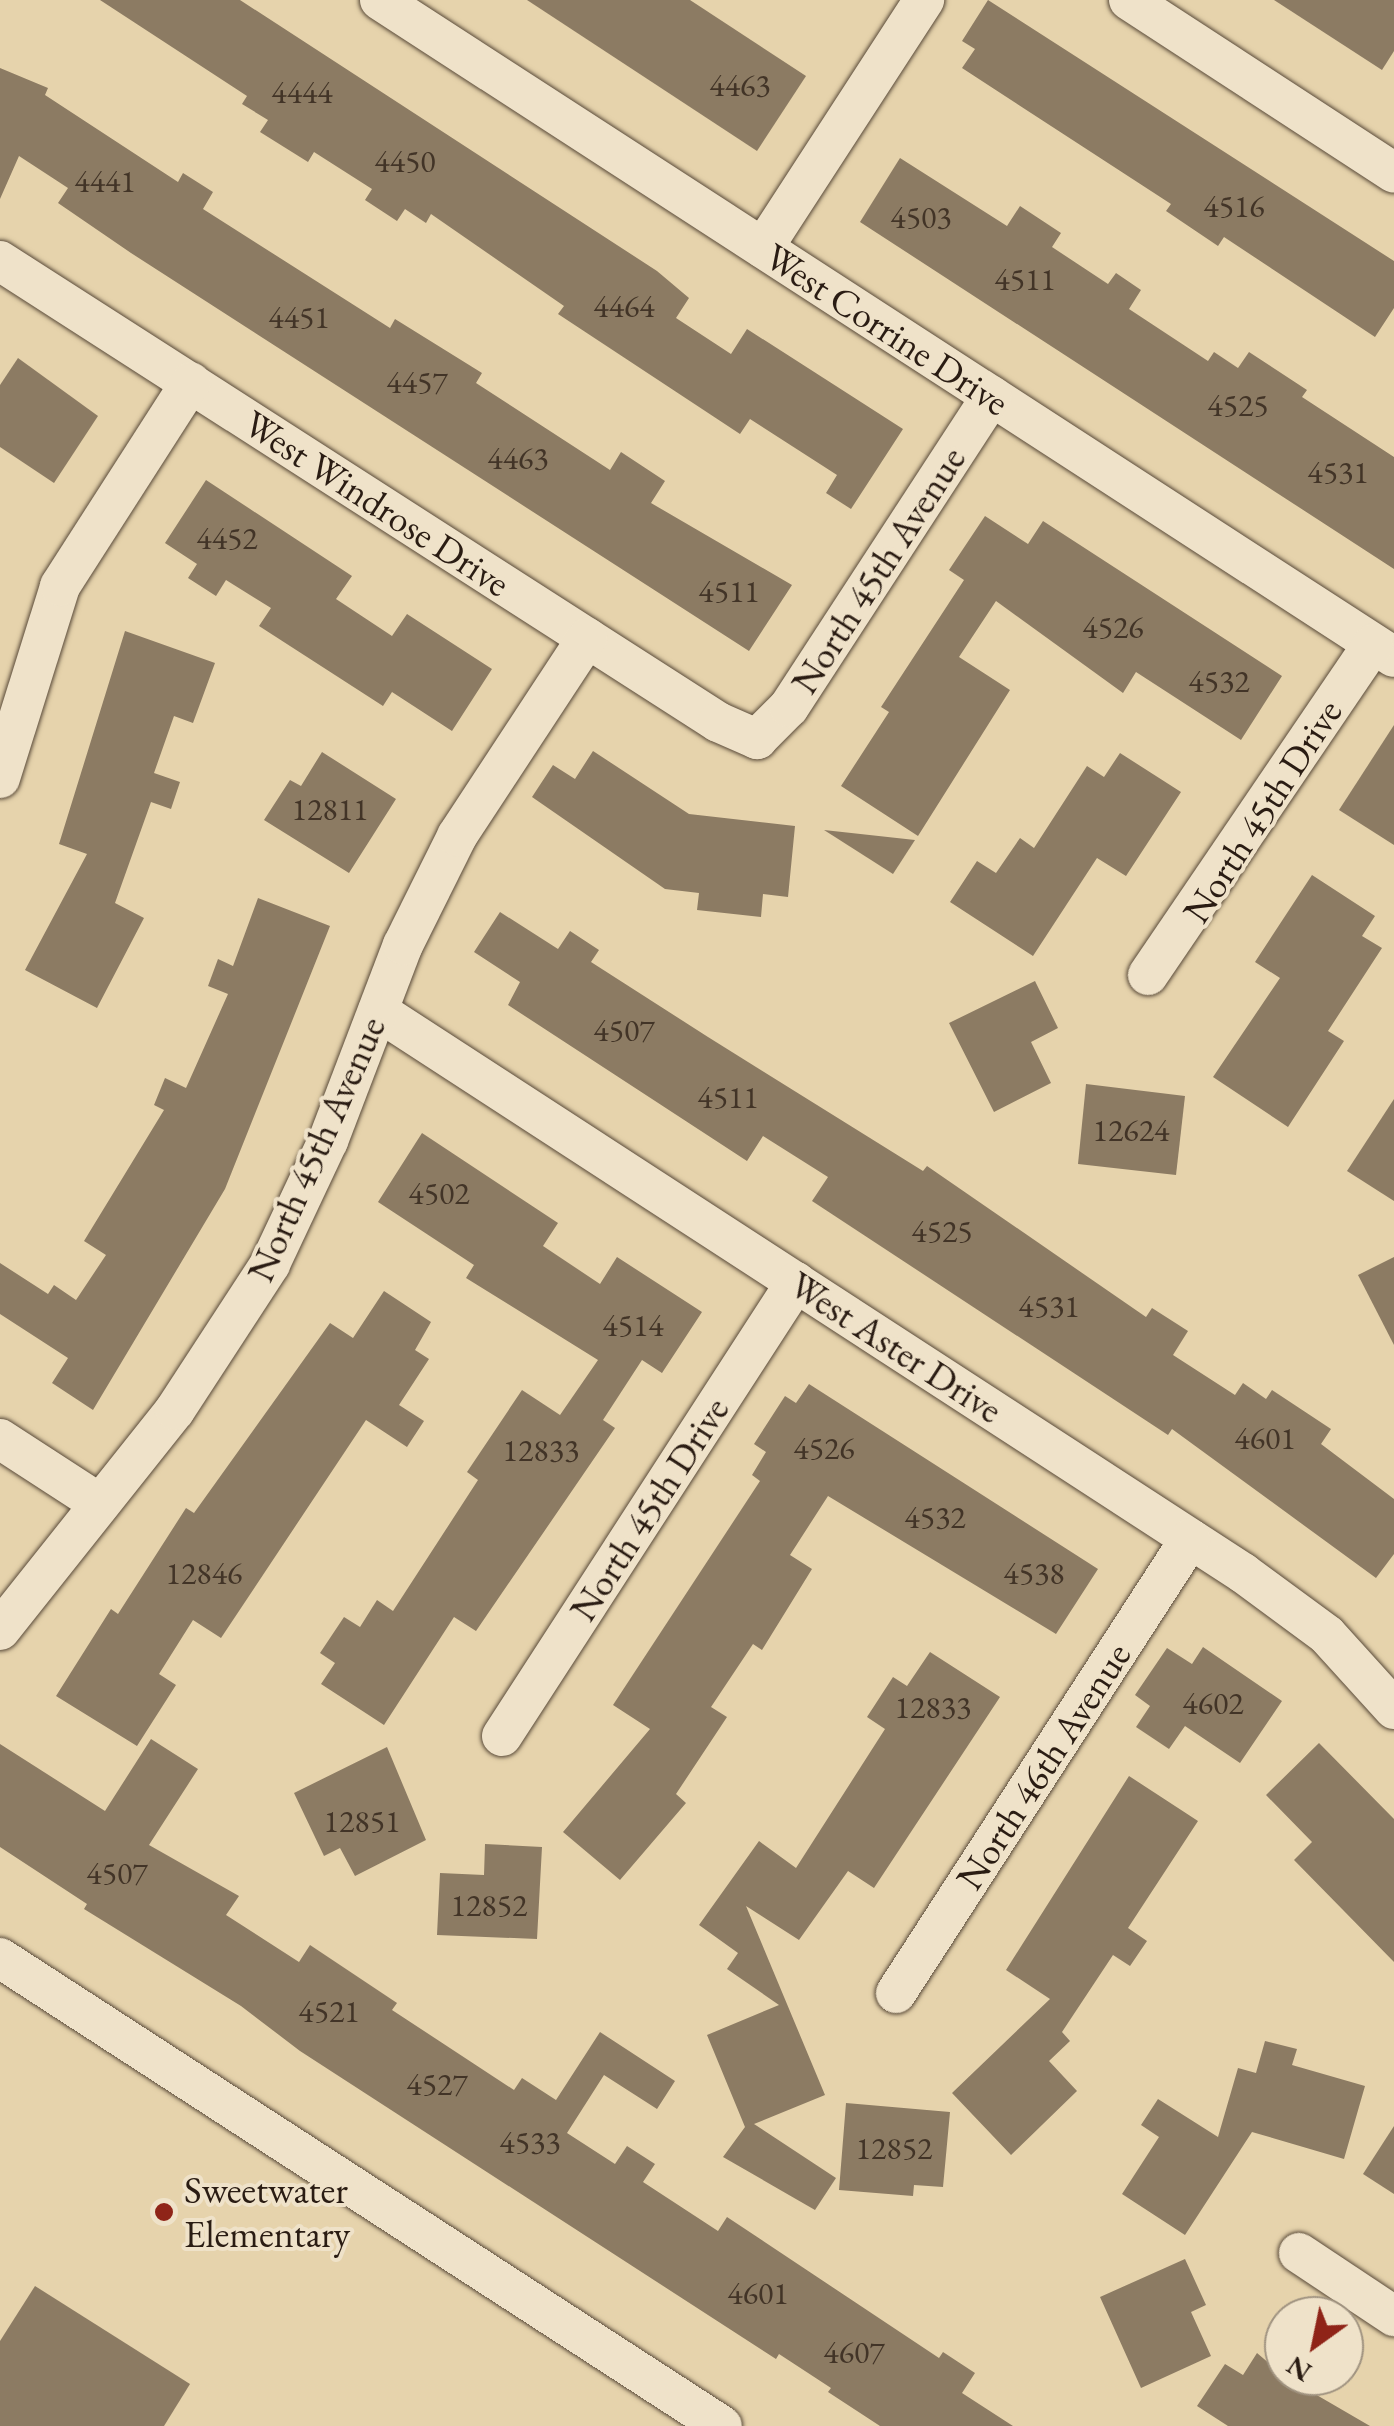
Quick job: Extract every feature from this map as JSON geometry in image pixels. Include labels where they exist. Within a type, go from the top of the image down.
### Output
[{"type":"street","name":"West Corrine Drive","points":[[380,0],[1384,651]]},
{"type":"street","points":[[763,248],[924,0]]},
{"type":"street","points":[[1129,0],[1394,173]]},
{"type":"street","name":"West Windrose Drive","points":[[0,261],[718,722],[758,739]]},
{"type":"street","points":[[0,778],[60,586],[190,382]]},
{"type":"street","name":"North 45th Avenue","points":[[758,739],[788,707],[992,396]]},
{"type":"street","name":"North 45th Avenue","points":[[0,1630],[218,1351],[270,1264],[328,1141],[378,1011],[458,836],[587,638]]},
{"type":"street","name":"North 45th Drive","points":[[1148,975],[1384,651]]},
{"type":"street","name":"West Aster Drive","points":[[378,1011],[1190,1539],[1327,1635],[1394,1709]]},
{"type":"street","name":"North 45th Drive","points":[[502,1736],[796,1282]]},
{"type":"street","points":[[0,1439],[100,1504]]},
{"type":"street","name":"North 46th Avenue","points":[[896,1993],[1190,1539]]},
{"type":"street","points":[[0,1958],[722,2426]]},
{"type":"street","points":[[1299,2253],[1394,2316]]},
{"type":"building","points":[[100,0],[240,0],[657,271],[689,298],[676,318],[731,354],[747,329],[903,429],[851,509],[826,493],[837,475],[750,419],[740,434],[558,314],[564,306],[431,214],[426,223],[405,209],[397,221],[365,200],[372,189],[314,152],[308,162],[260,132],[268,120],[242,104],[247,96]]},
{"type":"building","points":[[527,0],[690,0],[806,76],[757,151]]},
{"type":"building","points":[[988,0],[1394,261],[1394,308],[1375,337],[1224,237],[1218,246],[1166,211],[1171,204],[962,68],[975,49],[962,41]]},
{"type":"building","points":[[1274,0],[1394,0],[1394,51],[1382,70]]},
{"type":"building","points":[[0,68],[48,88],[45,95],[178,182],[183,173],[213,192],[203,209],[390,328],[395,319],[482,373],[476,383],[610,470],[621,452],[665,481],[651,503],[792,585],[749,651],[131,253],[58,203],[68,188],[19,156],[0,199]]},
{"type":"building","points":[[900,158],[1007,226],[1020,206],[1061,233],[1052,247],[1108,284],[1116,273],[1141,290],[1129,309],[1208,361],[1214,352],[1238,368],[1249,352],[1307,390],[1302,397],[1394,457],[1394,569],[860,222]]},
{"type":"building","points":[[18,358],[98,416],[54,483],[0,447],[0,385]]},
{"type":"building","points":[[206,480],[352,576],[336,599],[392,636],[407,614],[492,669],[452,731],[392,692],[383,706],[259,626],[271,608],[226,580],[216,596],[188,578],[197,564],[165,543]]},
{"type":"building","points":[[985,516],[1028,544],[1043,521],[1282,676],[1241,740],[1136,672],[1123,693],[996,601],[959,657],[1010,690],[918,836],[841,786],[889,712],[881,707],[964,580],[949,570]]},
{"type":"building","points":[[125,631],[215,663],[193,723],[174,716],[154,773],[180,782],[171,809],[151,802],[115,903],[144,918],[97,1008],[25,970],[87,854],[59,844]]},
{"type":"building","points":[[1394,725],[1394,845],[1339,810]]},
{"type":"building","points":[[593,751],[689,814],[795,826],[788,897],[763,894],[761,917],[697,910],[699,893],[665,889],[532,797],[553,765],[575,779]]},
{"type":"building","points":[[322,752],[396,799],[349,873],[264,820],[290,780],[301,786]]},
{"type":"building","points":[[1120,753],[1181,792],[1126,876],[1097,858],[1033,956],[950,902],[977,861],[996,873],[1020,838],[1034,848],[1087,766],[1104,777]]},
{"type":"building","points":[[824,830],[915,840],[893,874]]},
{"type":"building","points":[[1312,875],[1375,916],[1362,936],[1382,948],[1328,1031],[1344,1041],[1288,1127],[1213,1077],[1280,978],[1255,962]]},
{"type":"building","points":[[258,898],[330,926],[225,1189],[93,1410],[52,1383],[68,1358],[0,1314],[0,1263],[48,1294],[54,1285],[76,1300],[106,1255],[84,1241],[164,1110],[154,1105],[165,1078],[186,1088],[228,994],[208,986],[218,959],[233,966]]},
{"type":"building","points":[[500,912],[558,949],[570,931],[599,950],[591,962],[923,1171],[927,1166],[1146,1317],[1152,1308],[1188,1331],[1173,1355],[1235,1395],[1243,1383],[1266,1399],[1272,1390],[1331,1429],[1321,1444],[1394,1499],[1394,1554],[1376,1578],[1172,1429],[1168,1435],[812,1201],[828,1177],[763,1136],[747,1161],[508,1005],[520,982],[474,952]]},
{"type":"building","points":[[1035,981],[1058,1028],[1031,1042],[1051,1083],[994,1112],[949,1023]]},
{"type":"building","points":[[1086,1084],[1185,1096],[1176,1175],[1078,1164]]},
{"type":"building","points":[[1394,1099],[1394,1201],[1347,1171]]},
{"type":"building","points":[[422,1133],[558,1223],[543,1246],[600,1284],[617,1257],[702,1312],[662,1373],[642,1360],[603,1420],[615,1428],[476,1631],[454,1617],[384,1725],[321,1684],[335,1663],[320,1653],[344,1617],[360,1627],[377,1600],[393,1611],[478,1480],[467,1472],[522,1390],[560,1415],[598,1360],[466,1278],[474,1265],[378,1202]]},
{"type":"building","points":[[1394,1257],[1394,1345],[1358,1275]]},
{"type":"building","points":[[384,1291],[431,1322],[415,1350],[429,1359],[399,1405],[424,1421],[407,1447],[366,1420],[221,1638],[193,1620],[159,1674],[176,1685],[137,1746],[56,1696],[111,1609],[118,1614],[186,1508],[194,1513],[330,1323],[353,1338]]},
{"type":"building","points":[[809,1384],[1098,1569],[1056,1634],[828,1496],[790,1555],[812,1569],[762,1650],[753,1644],[711,1707],[727,1717],[676,1794],[686,1803],[620,1880],[563,1832],[650,1729],[613,1705],[760,1481],[752,1475],[766,1452],[754,1444],[785,1396],[796,1403]]},
{"type":"building","points":[[1203,1647],[1282,1701],[1240,1763],[1185,1726],[1169,1749],[1136,1727],[1150,1706],[1135,1695],[1167,1648],[1192,1664]]},
{"type":"building","points":[[930,1652],[1000,1697],[874,1888],[848,1871],[799,1940],[746,1906],[825,2095],[754,2124],[836,2178],[815,2210],[723,2157],[745,2127],[707,2035],[779,2005],[727,1969],[738,1953],[699,1925],[759,1841],[796,1868],[885,1729],[867,1717],[893,1677],[907,1686]]},
{"type":"building","points":[[151,1739],[198,1769],[149,1845],[239,1896],[226,1915],[299,1962],[310,1945],[397,2003],[392,2010],[514,2090],[522,2078],[556,2100],[600,2032],[675,2081],[657,2109],[604,2075],[567,2133],[615,2164],[627,2146],[655,2164],[643,2182],[718,2231],[727,2217],[939,2358],[943,2352],[975,2373],[962,2393],[1013,2426],[880,2426],[779,2354],[776,2359],[300,2051],[241,2006],[84,1909],[87,1904],[0,1847],[0,1744],[105,1811]]},
{"type":"building","points":[[1319,1743],[1394,1819],[1394,1962],[1294,1860],[1312,1842],[1266,1795]]},
{"type":"building","points":[[387,1747],[426,1840],[355,1876],[340,1848],[324,1856],[294,1793]]},
{"type":"building","points":[[1129,1776],[1198,1821],[1128,1928],[1147,1941],[1130,1966],[1113,1955],[1062,2032],[1070,2041],[1049,2061],[1077,2091],[1011,2155],[952,2093],[1050,1999],[1006,1970]]},
{"type":"building","points":[[485,1844],[542,1847],[537,1939],[437,1935],[440,1873],[484,1875]]},
{"type":"building","points":[[1265,2041],[1297,2049],[1292,2065],[1365,2086],[1344,2159],[1252,2132],[1185,2235],[1122,2194],[1159,2137],[1141,2125],[1158,2099],[1218,2137],[1238,2068],[1256,2073]]},
{"type":"building","points":[[846,2103],[950,2112],[943,2187],[914,2185],[913,2196],[839,2190]]},
{"type":"building","points":[[1394,2126],[1394,2194],[1363,2174]]},
{"type":"building","points":[[1185,2259],[1206,2305],[1191,2312],[1211,2356],[1141,2388],[1100,2297]]},
{"type":"building","points":[[35,2286],[190,2384],[164,2426],[0,2426],[0,2341]]},
{"type":"building","points":[[1257,2353],[1264,2359],[1264,2396],[1318,2396],[1370,2426],[1228,2426],[1197,2406],[1225,2364],[1243,2375]]},
{"type":"place","name":"Sweetwater Elementary","points":[[164,2212]]}]
